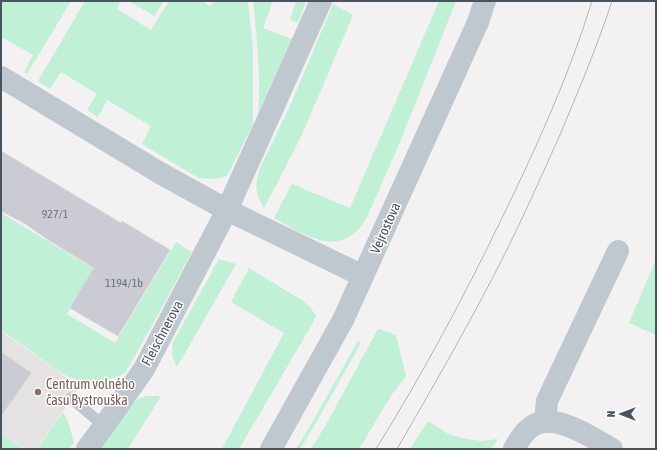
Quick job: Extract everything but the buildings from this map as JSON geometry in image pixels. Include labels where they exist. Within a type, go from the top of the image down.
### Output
[{"type":"street","name":"Fleischnerova","points":[[87,449],[144,369],[227,210],[321,1]]},
{"type":"street","name":"Vejrostova","points":[[271,449],[343,320],[478,22],[485,1]]},
{"type":"street","points":[[1,77],[160,173],[227,210],[363,276]]},
{"type":"street","points":[[547,422],[547,401],[618,251]]},
{"type":"street","points":[[514,449],[522,435],[540,422],[568,426],[586,434],[612,449]]},
{"type":"lane","points":[[71,398],[104,426]]},
{"type":"shaded area","name":"Centrum volného času Bystrouška","points":[[1,331],[80,387],[36,449],[24,449],[1,433]]},
{"type":"green space","points":[[1,1],[71,1],[27,74],[24,72],[33,55],[1,37]]},
{"type":"green space","points":[[85,1],[121,1],[117,9],[151,30],[169,1],[202,1],[210,6],[214,1],[248,1],[253,49],[253,125],[228,174],[225,177],[213,179],[199,178],[142,144],[151,126],[107,100],[98,117],[87,110],[97,94],[61,72],[50,89],[38,81]]},
{"type":"green space","points":[[129,1],[164,1],[154,16]]},
{"type":"green space","points":[[253,1],[273,1],[263,28],[292,39],[258,113],[259,71]]},
{"type":"green space","points":[[296,1],[306,1],[298,23],[290,20]]},
{"type":"green space","points":[[439,1],[456,1],[400,142],[367,217],[357,230],[347,238],[336,241],[324,241],[312,237],[299,232],[274,218],[292,184],[350,208]]},
{"type":"green space","points":[[333,4],[353,15],[301,137],[264,208],[259,199],[256,187],[261,166],[290,106]]},
{"type":"green space","points":[[1,213],[94,269],[67,314],[115,343],[176,242],[192,252],[125,373],[120,376],[104,380],[76,380],[54,368],[1,330]]},
{"type":"green space","points":[[219,259],[236,264],[177,367],[172,356],[173,342]]},
{"type":"green space","points":[[656,259],[656,335],[629,323]]},
{"type":"green space","points":[[249,268],[303,301],[310,307],[316,316],[239,449],[222,449],[284,333],[231,302]]},
{"type":"green space","points":[[378,329],[396,335],[406,376],[392,394],[359,449],[311,449],[327,423]]},
{"type":"green space","points":[[358,341],[361,343],[313,428],[300,449],[296,449],[310,426]]},
{"type":"green space","points":[[147,396],[161,396],[128,449],[100,449],[134,402]]},
{"type":"green space","points":[[63,412],[68,421],[74,443],[69,449],[37,449]]},
{"type":"green space","points":[[428,421],[448,434],[466,439],[481,441],[498,439],[491,449],[410,449]]},
{"type":"green space","points":[[1,433],[23,449],[1,449]]},
{"type":"tram line","points":[[376,449],[410,393],[442,335],[502,218],[551,111],[573,57],[592,1]]},
{"type":"tram line","points":[[397,449],[470,320],[519,225],[559,137],[594,52],[612,1]]},
{"type":"place","name":"Centrum volného času Bystrouška","points":[[38,392]]}]
